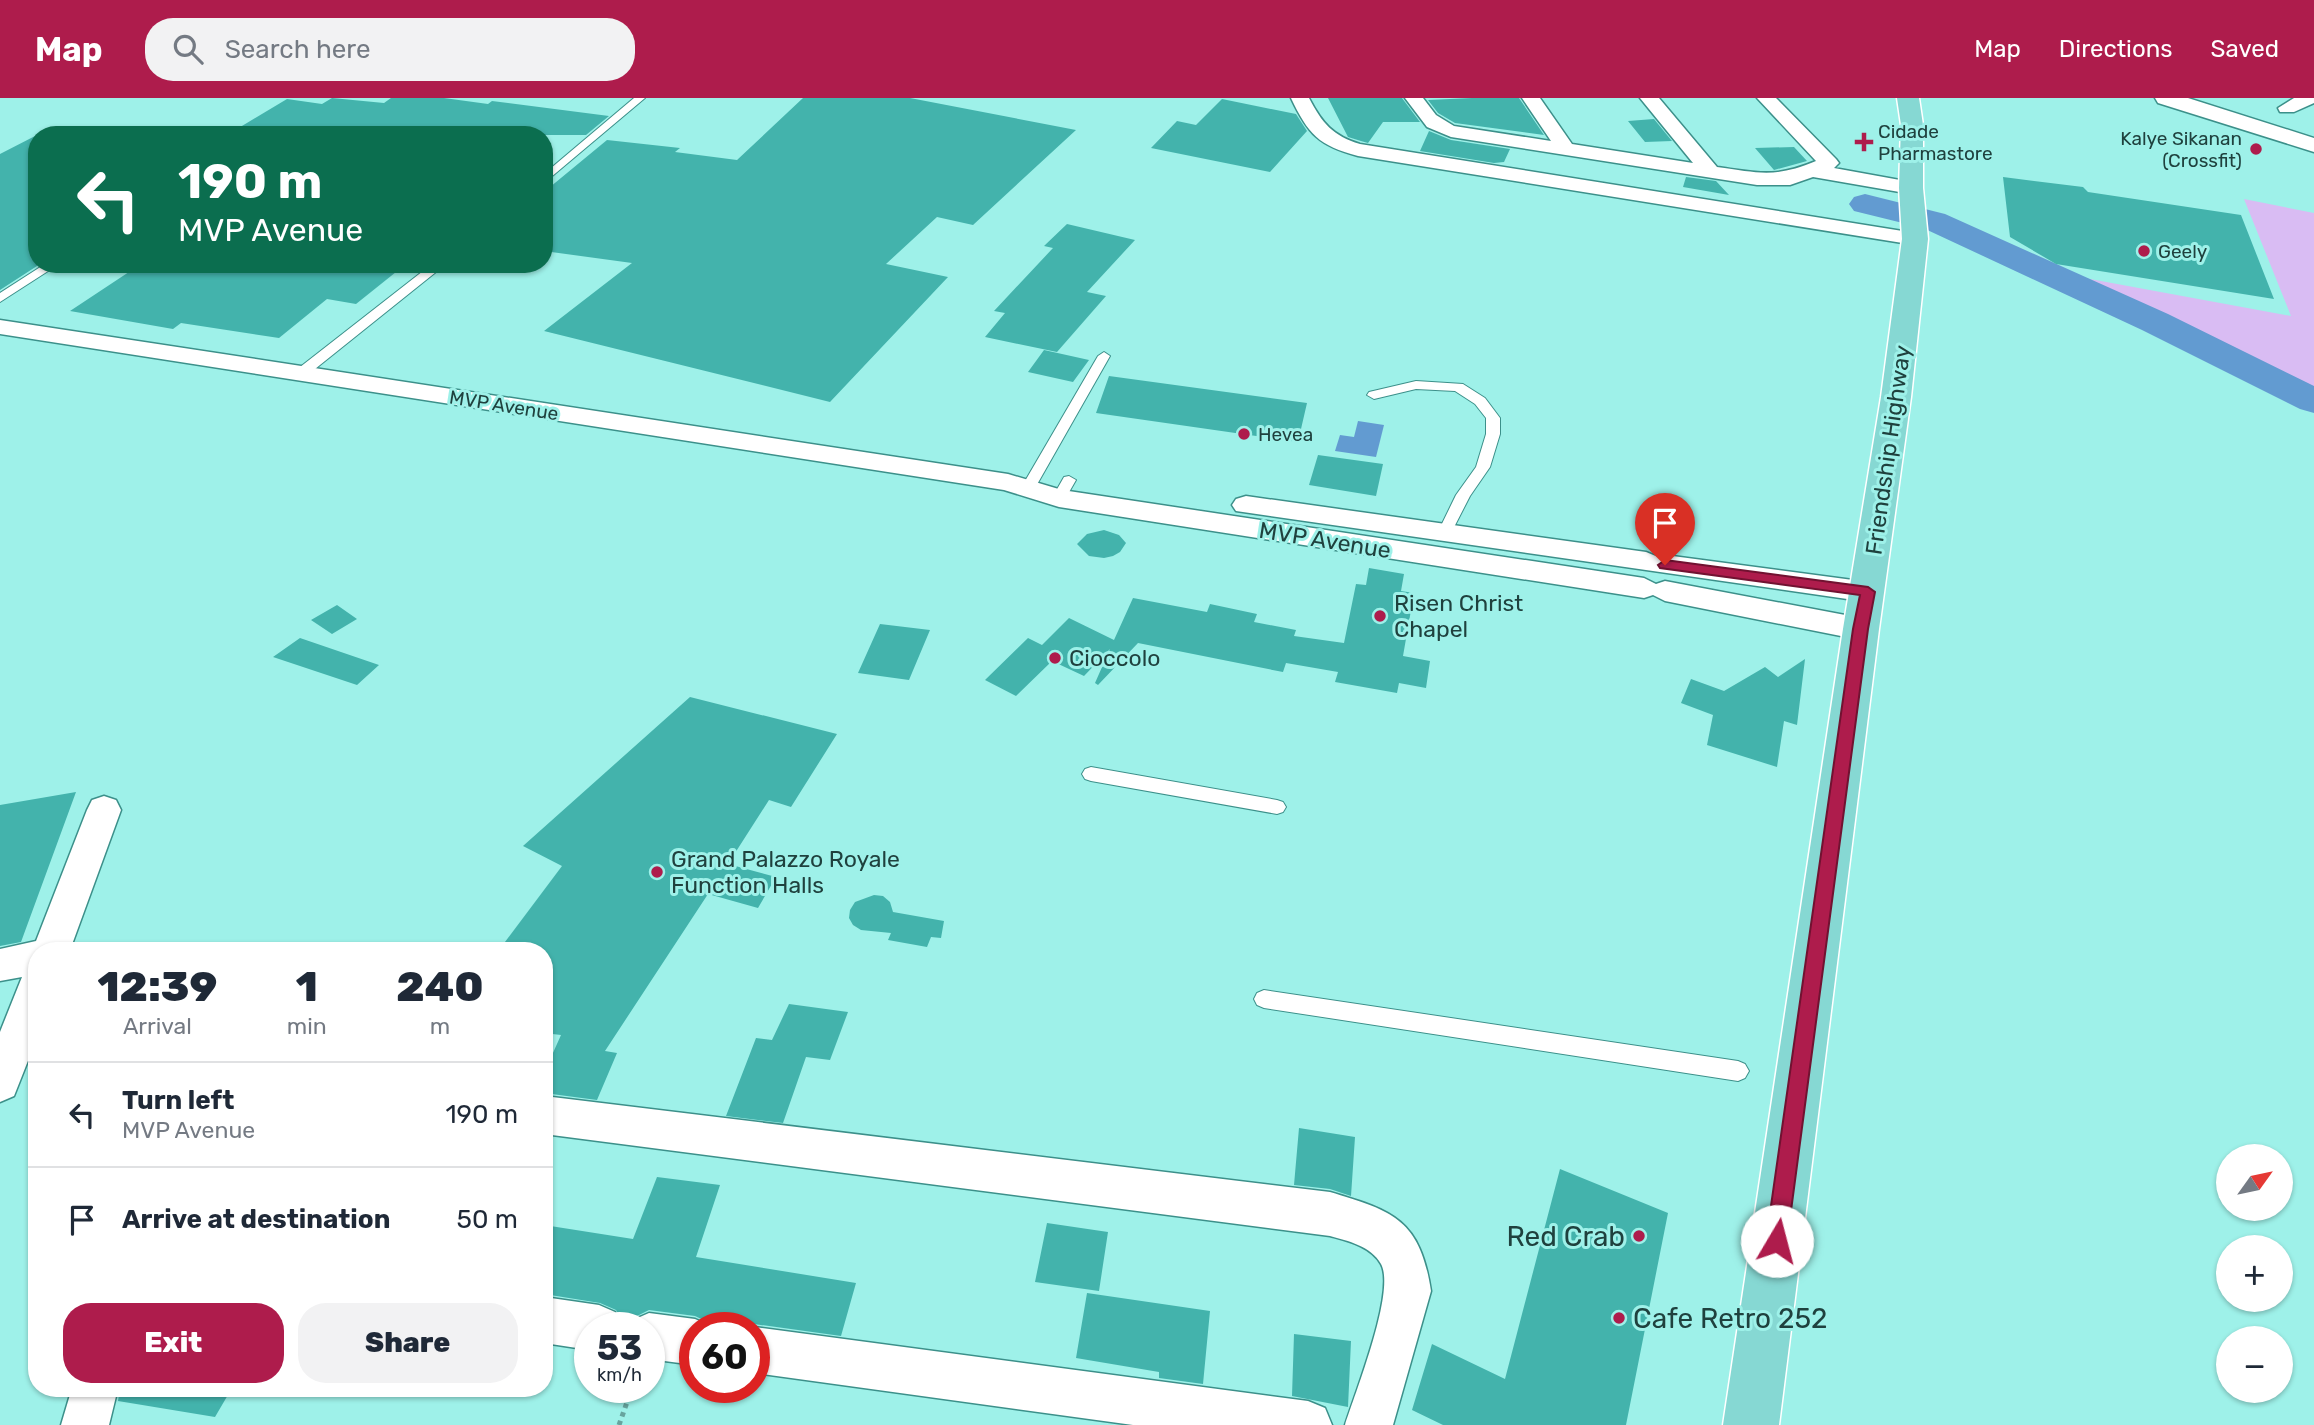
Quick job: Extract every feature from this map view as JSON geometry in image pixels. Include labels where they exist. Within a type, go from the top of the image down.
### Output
[{"type":"main road","name":"Friendship Highway","points":[[1751,1425],[1864,610],[1913,204],[1912,125],[1908,98]]},
{"type":"main road","points":[[2166,98],[2314,145]]},
{"type":"street","points":[[1300,98],[1314,128],[1322,136],[1358,150],[1913,204]]},
{"type":"street","points":[[1414,98],[1435,127],[1757,179],[1784,180],[1822,167],[1877,176],[1913,204]]},
{"type":"street","points":[[1531,98],[1566,149]]},
{"type":"street","points":[[1649,98],[1710,171]]},
{"type":"street","points":[[1766,98],[1822,167]]},
{"type":"street","points":[[2287,107],[2309,98]]},
{"type":"street","name":"MVP Avenue","points":[[0,327],[1864,610]]},
{"type":"street","points":[[54,942],[104,810]]},
{"type":"street","points":[[0,965],[28,959]]},
{"type":"street","points":[[0,1083],[28,1010]]},
{"type":"street","points":[[553,1116],[1331,1214],[1364,1224],[1385,1236],[1398,1249],[1405,1269],[1408,1291],[1405,1311],[1369,1425]]},
{"type":"street","points":[[553,1321],[574,1324]]},
{"type":"street","points":[[770,1352],[1308,1425]]},
{"type":"street","points":[[85,1425],[93,1397]]},
{"type":"lane","points":[[553,172],[640,98]]},
{"type":"lane","points":[[0,298],[39,273]]},
{"type":"lane","points":[[300,374],[429,273]]},
{"type":"lane","points":[[1023,482],[1104,356]]},
{"type":"lane","points":[[1374,396],[1416,385],[1458,387],[1480,401],[1493,418],[1493,434],[1483,467],[1463,495],[1444,546]]},
{"type":"lane","points":[[1091,774],[1277,807]]},
{"type":"lane","points":[[1264,999],[1738,1071]]},
{"type":"path","points":[[619,1425],[627,1403]]},
{"type":"shaded area","points":[[2244,199],[2314,213],[2314,394],[2052,272],[2291,316]]},
{"type":"water","points":[[1358,421],[1384,425],[1376,457],[1335,451],[1340,435],[1354,437]]},
{"type":"building","points":[[332,98],[384,103],[391,98],[444,98],[488,104],[492,101],[609,116],[586,135],[553,135],[553,126],[242,126],[287,99],[322,104]]},
{"type":"building","points":[[803,98],[910,98],[1076,130],[973,225],[937,217],[886,264],[948,277],[830,402],[544,331],[632,263],[553,252],[553,185],[607,140],[680,148],[675,152],[737,160]]},
{"type":"building","points":[[1328,98],[1402,98],[1420,122],[1383,122],[1368,143],[1348,137]]},
{"type":"building","points":[[1519,98],[1544,135],[1455,123],[1438,113],[1428,100]]},
{"type":"building","points":[[1222,99],[1296,114],[1307,131],[1270,172],[1151,148],[1177,121],[1196,125]]},
{"type":"building","points":[[1654,119],[1672,141],[1645,142],[1628,121]]},
{"type":"building","points":[[1429,131],[1451,140],[1510,149],[1504,162],[1494,163],[1420,151]]},
{"type":"building","points":[[28,140],[28,272],[0,290],[0,154]]},
{"type":"building","points":[[1794,147],[1807,161],[1774,170],[1755,148]]},
{"type":"building","points":[[1686,177],[1716,181],[1729,195],[1683,187]]},
{"type":"building","name":"Geely","points":[[2003,177],[2083,187],[2088,192],[2241,215],[2274,299],[2056,264],[2010,237]]},
{"type":"building","points":[[1067,224],[1135,240],[1087,292],[1106,296],[1057,352],[985,337],[1005,313],[994,311],[1053,248],[1044,246]]},
{"type":"building","points":[[127,273],[395,273],[356,304],[327,299],[279,338],[181,323],[173,329],[70,311]]},
{"type":"building","points":[[1044,350],[1089,360],[1073,382],[1028,372]]},
{"type":"building","points":[[1109,376],[1307,403],[1298,442],[1096,413]]},
{"type":"building","points":[[1318,455],[1383,464],[1376,496],[1309,485]]},
{"type":"building","points":[[1104,530],[1119,535],[1126,543],[1120,552],[1113,556],[1089,556],[1077,544],[1087,534]]},
{"type":"building","points":[[1369,568],[1404,574],[1401,591],[1414,593],[1403,656],[1430,661],[1426,688],[1399,683],[1397,693],[1335,682],[1338,672],[1286,663],[1283,672],[1138,643],[1098,685],[1095,683],[1110,649],[1084,676],[1052,661],[1016,696],[985,680],[1028,638],[1042,645],[1069,618],[1114,640],[1133,598],[1207,612],[1210,604],[1257,614],[1254,622],[1296,630],[1294,636],[1344,643],[1356,584],[1366,585]]},
{"type":"building","points":[[337,605],[357,619],[332,634],[311,620]]},
{"type":"building","points":[[880,624],[930,630],[909,680],[858,673]]},
{"type":"building","points":[[300,638],[379,665],[357,685],[273,657]]},
{"type":"building","points":[[1805,659],[1797,725],[1784,721],[1777,767],[1707,745],[1713,715],[1681,703],[1691,679],[1724,691],[1765,667],[1778,677]]},
{"type":"building","name":"Grand Palazzo Royale Function Halls","points":[[690,697],[837,734],[791,807],[769,800],[728,864],[776,877],[758,908],[708,894],[605,1051],[617,1053],[597,1100],[553,1094],[553,1053],[561,1035],[553,1034],[553,942],[505,942],[562,866],[523,846]]},
{"type":"building","points":[[76,792],[21,942],[0,946],[0,805]]},
{"type":"building","points":[[874,895],[883,896],[890,902],[893,912],[944,921],[941,938],[931,937],[927,947],[888,940],[891,933],[861,930],[853,925],[849,918],[855,902]]},
{"type":"building","points":[[789,1004],[848,1012],[830,1060],[806,1057],[783,1123],[726,1116],[756,1038],[772,1040]]},
{"type":"building","points":[[1299,1128],[1355,1137],[1351,1196],[1330,1189],[1294,1185]]},
{"type":"building","points":[[1560,1169],[1668,1213],[1626,1425],[1443,1425],[1412,1410],[1432,1344],[1505,1379]]},
{"type":"building","points":[[657,1177],[720,1185],[696,1257],[856,1283],[841,1336],[770,1326],[770,1312],[617,1312],[600,1303],[553,1295],[553,1226],[633,1239]]},
{"type":"building","points":[[1047,1223],[1108,1232],[1099,1291],[1035,1282]]},
{"type":"building","points":[[1087,1293],[1210,1311],[1203,1384],[1159,1378],[1159,1372],[1076,1358]]},
{"type":"building","points":[[1294,1334],[1351,1341],[1348,1407],[1292,1396]]},
{"type":"building","points":[[119,1397],[227,1397],[215,1417],[118,1401]]},
{"type":"waterway","points":[[1865,204],[1934,221],[2155,322],[2314,401]]},
{"type":"place","name":"Cidade Pharmastore","points":[[1864,142]]},
{"type":"place","name":"Kalye Sikanan (Crossfit)","points":[[2256,149]]},
{"type":"place","name":"Geely","points":[[2144,251]]},
{"type":"place","name":"Hevea","points":[[1244,434]]},
{"type":"place","name":"Risen Christ Chapel","points":[[1380,616]]},
{"type":"place","name":"Cioccolo","points":[[1055,658]]},
{"type":"place","name":"Grand Palazzo Royale Function Halls","points":[[657,872]]},
{"type":"place","name":"Red Crab","points":[[1639,1236]]},
{"type":"place","name":"Cafe Retro 252","points":[[1619,1318]]},
{"type":"route","points":[[1665,565],[1868,592],[1777,1241]]}]
